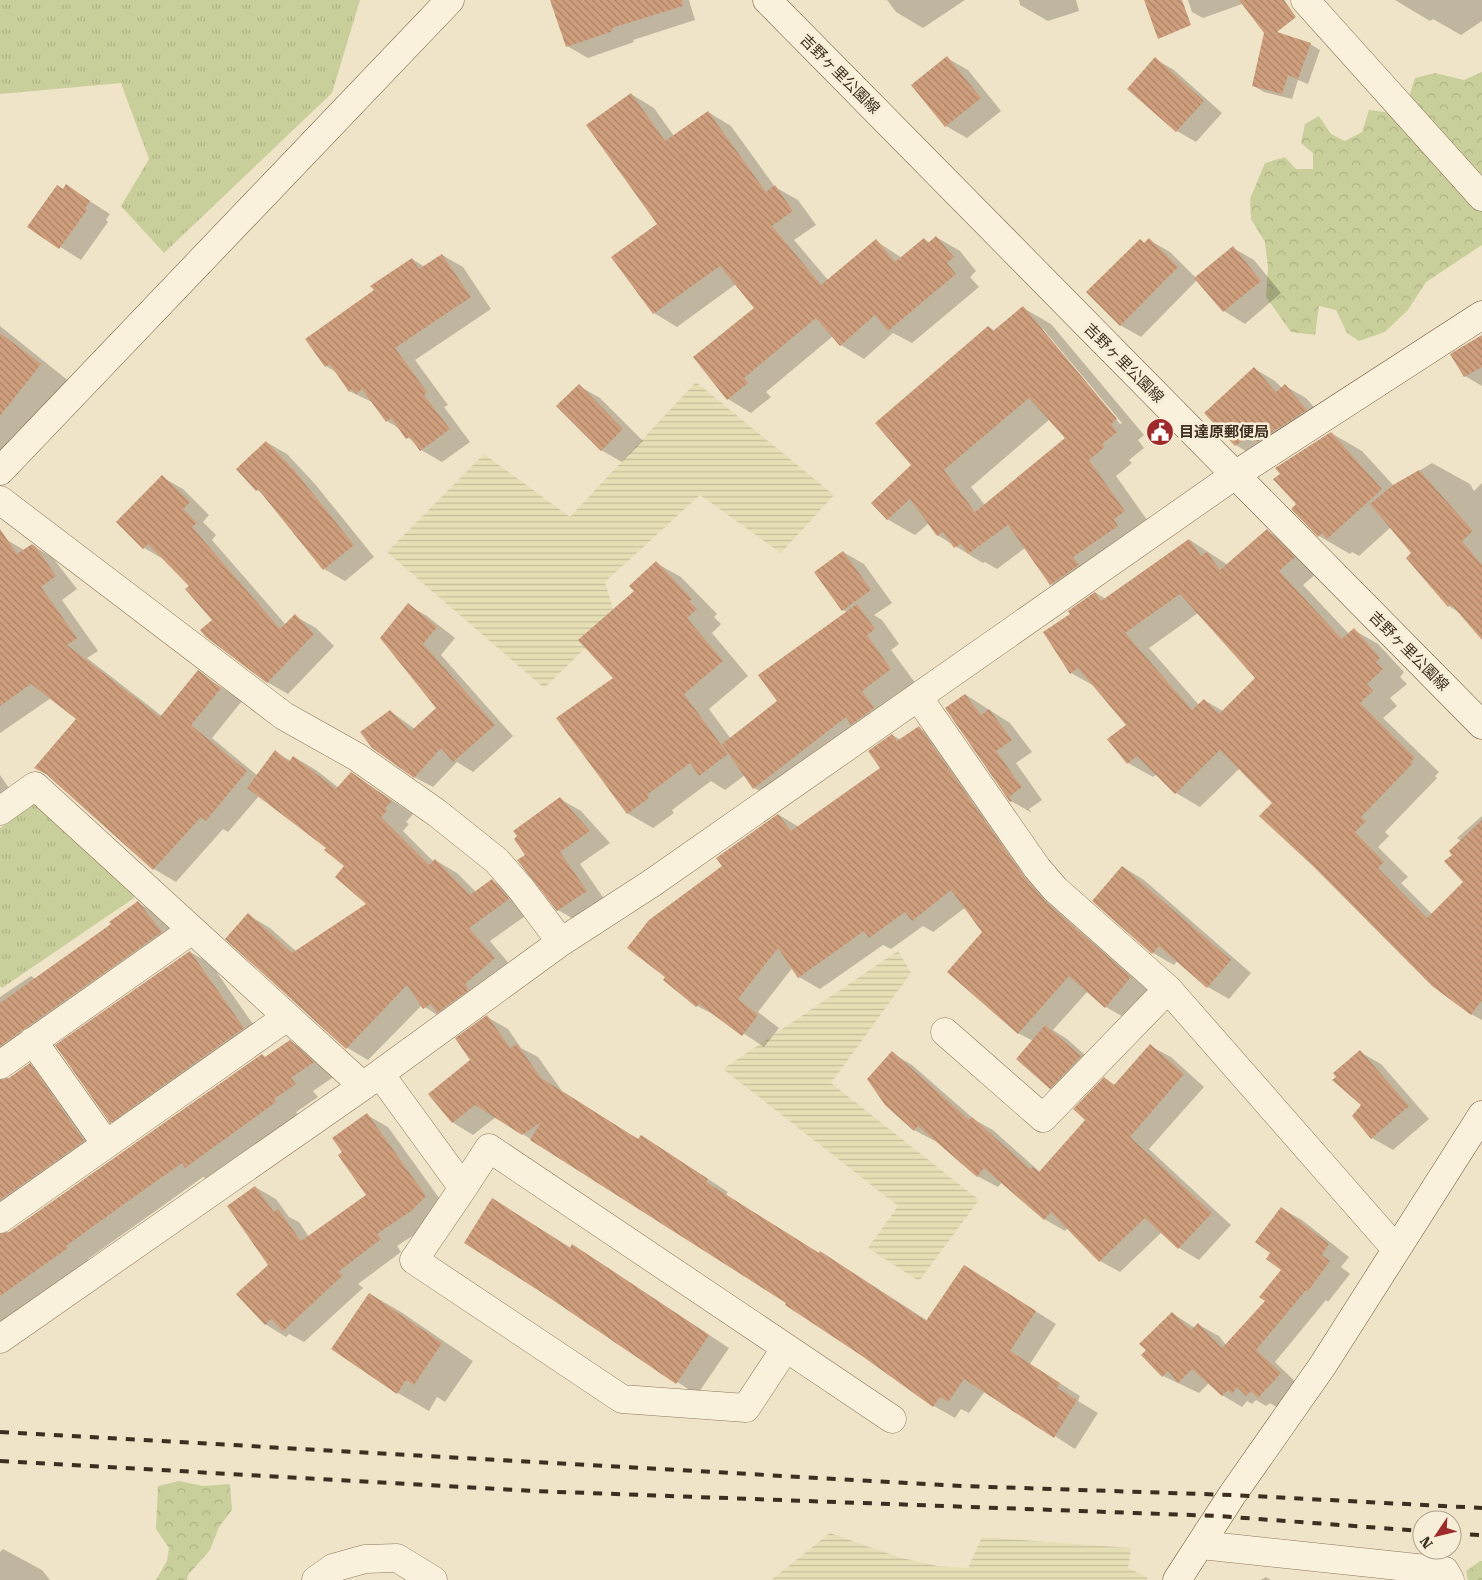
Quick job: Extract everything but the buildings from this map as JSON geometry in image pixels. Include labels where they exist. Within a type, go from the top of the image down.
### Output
[{"type":"street","points":[[0,471],[450,0]]},
{"type":"street","name":"吉野ヶ里公園線","points":[[767,0],[1482,725]]},
{"type":"street","points":[[1305,0],[1482,197]]},
{"type":"street","points":[[0,1339],[372,1080],[561,942],[652,883],[1235,475],[1482,315]]},
{"type":"street","points":[[0,500],[284,716],[357,757],[436,813],[497,861],[522,890],[561,942]]},
{"type":"street","points":[[918,697],[1037,868],[1056,889],[1168,989],[1396,1249]]},
{"type":"street","points":[[0,811],[35,786],[287,1017],[372,1080],[463,1188]]},
{"type":"street","points":[[0,1065],[192,930]]},
{"type":"street","points":[[945,1032],[1044,1118],[1168,989]]},
{"type":"street","points":[[0,1219],[287,1017]]},
{"type":"street","points":[[34,1041],[106,1144]]},
{"type":"street","points":[[1177,1580],[1246,1474],[1323,1365],[1482,1115]]},
{"type":"street","points":[[785,1349],[746,1408],[622,1399],[414,1260],[489,1148],[785,1349],[892,1419]]},
{"type":"street","points":[[1201,1545],[1445,1571],[1450,1580]]},
{"type":"street","points":[[316,1580],[333,1568],[365,1558],[397,1558],[433,1580]]},
{"type":"shaded area","points":[[696,382],[834,495],[781,553],[700,495],[605,582],[616,619],[544,688],[387,552],[484,454],[570,517]]},
{"type":"shaded area","points":[[898,951],[911,973],[831,1083],[979,1200],[919,1281],[868,1248],[898,1206],[723,1069]]},
{"type":"shaded area","points":[[830,1533],[898,1557],[937,1566],[968,1568],[982,1537],[1131,1548],[1128,1568],[1148,1578],[1146,1580],[771,1580]]},
{"type":"green space","points":[[0,0],[360,0],[332,93],[164,253],[121,206],[149,159],[121,83],[0,94]]},
{"type":"green space","points":[[1482,72],[1482,245],[1426,282],[1408,310],[1385,332],[1359,341],[1347,333],[1336,310],[1319,306],[1315,335],[1291,332],[1266,297],[1268,268],[1265,242],[1251,219],[1250,199],[1265,163],[1285,157],[1296,169],[1313,169],[1313,153],[1301,143],[1305,124],[1319,116],[1331,134],[1345,141],[1362,132],[1369,110],[1392,113],[1409,97],[1415,78],[1435,73],[1464,80]]},
{"type":"green space","points":[[40,803],[134,890],[134,898],[2,988],[0,986],[0,828],[34,804]]},
{"type":"green space","points":[[179,1481],[203,1486],[230,1484],[232,1510],[219,1527],[210,1550],[188,1575],[187,1580],[156,1580],[167,1561],[169,1548],[156,1529],[158,1486]]},
{"type":"green space","points":[[1482,1561],[1482,1580],[1468,1580],[1466,1571]]},
{"type":"railway","points":[[0,1432],[962,1486],[1232,1495],[1482,1508]]},
{"type":"railway","points":[[0,1461],[533,1491],[1218,1516],[1412,1530]]},
{"type":"railway","points":[[1462,1534],[1482,1535]]},
{"type":"place","name":"目達原郵便局","points":[[1160,432]]}]
